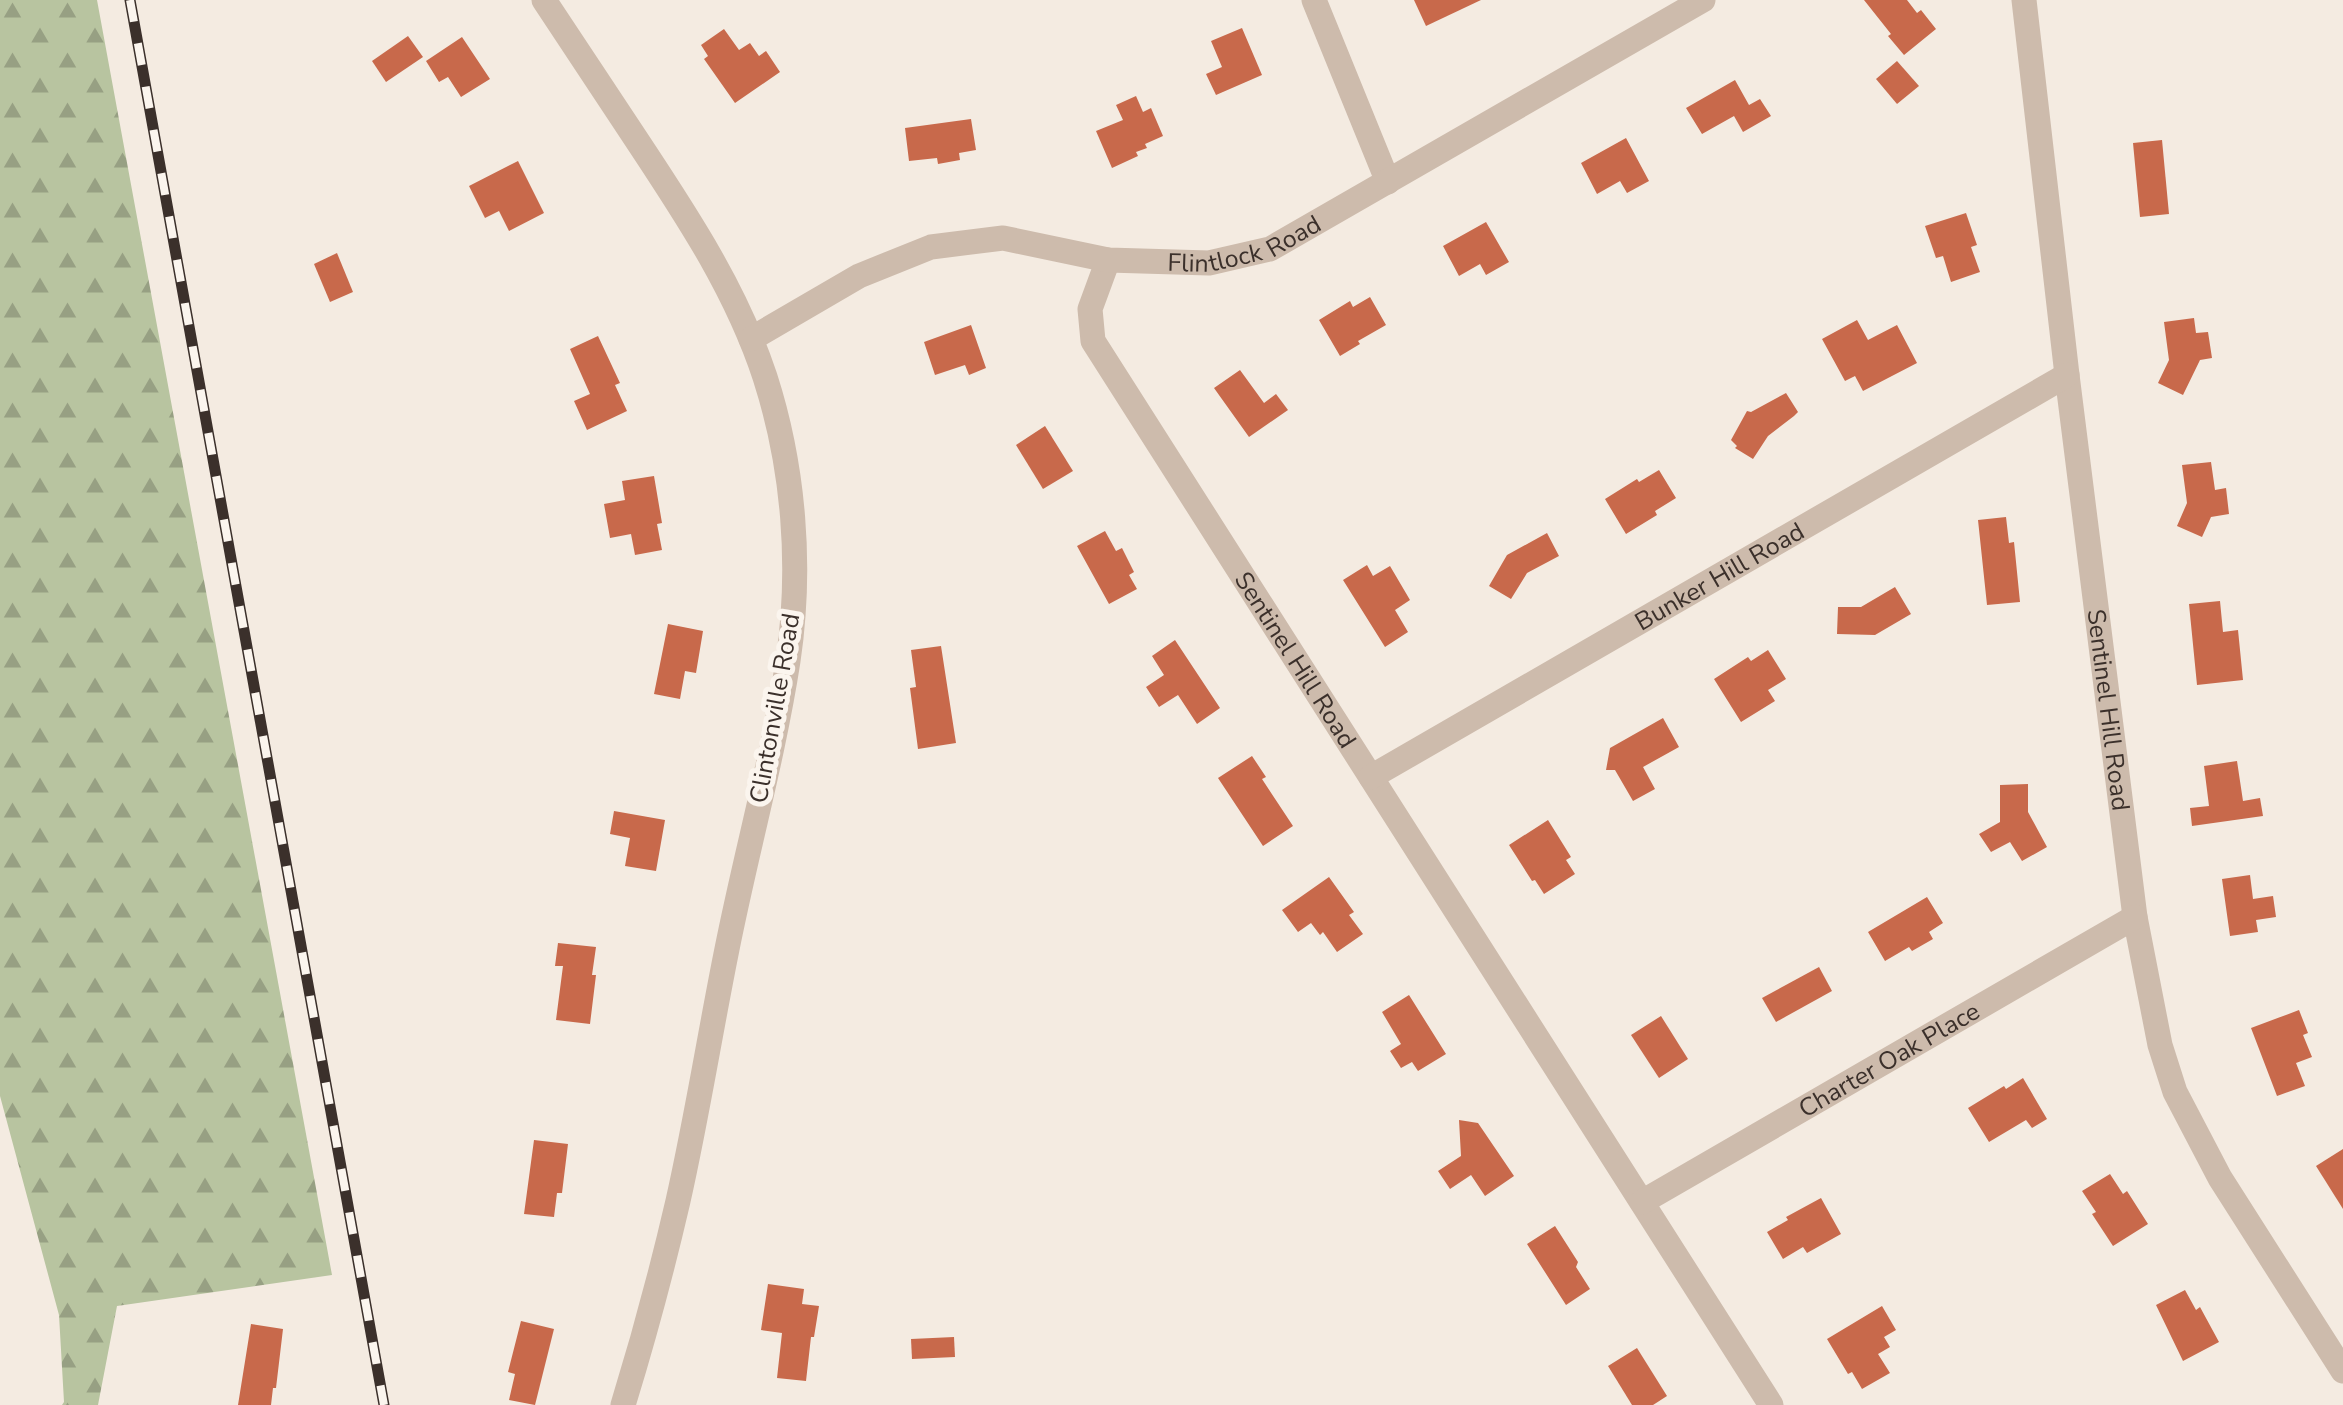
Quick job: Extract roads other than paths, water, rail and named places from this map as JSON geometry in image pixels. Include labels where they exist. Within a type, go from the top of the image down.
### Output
[{"type":"street","name":"Clintonville Road","points":[[544,0],[699,236],[752,338],[775,413],[788,482],[794,554],[788,660],[678,1201],[655,1298],[623,1405]]},
{"type":"street","points":[[1314,0],[1388,182]]},
{"type":"street","name":"Flintlock Road","points":[[752,338],[859,276],[931,247],[1003,238],[1108,260],[1209,263],[1270,249],[1703,0]]},
{"type":"street","name":"Sentinel Hill Road","points":[[2024,0],[2135,917],[2160,1045],[2175,1092],[2220,1178],[2343,1370]]},
{"type":"street","name":"Sentinel Hill Road","points":[[1108,260],[1090,309],[1093,341],[1771,1405]]},
{"type":"street","name":"Bunker Hill Road","points":[[1371,777],[2067,375]]},
{"type":"street","name":"Charter Oak Place","points":[[1642,1202],[2135,917]]},
{"type":"railway","points":[[130,0],[384,1405]]}]
